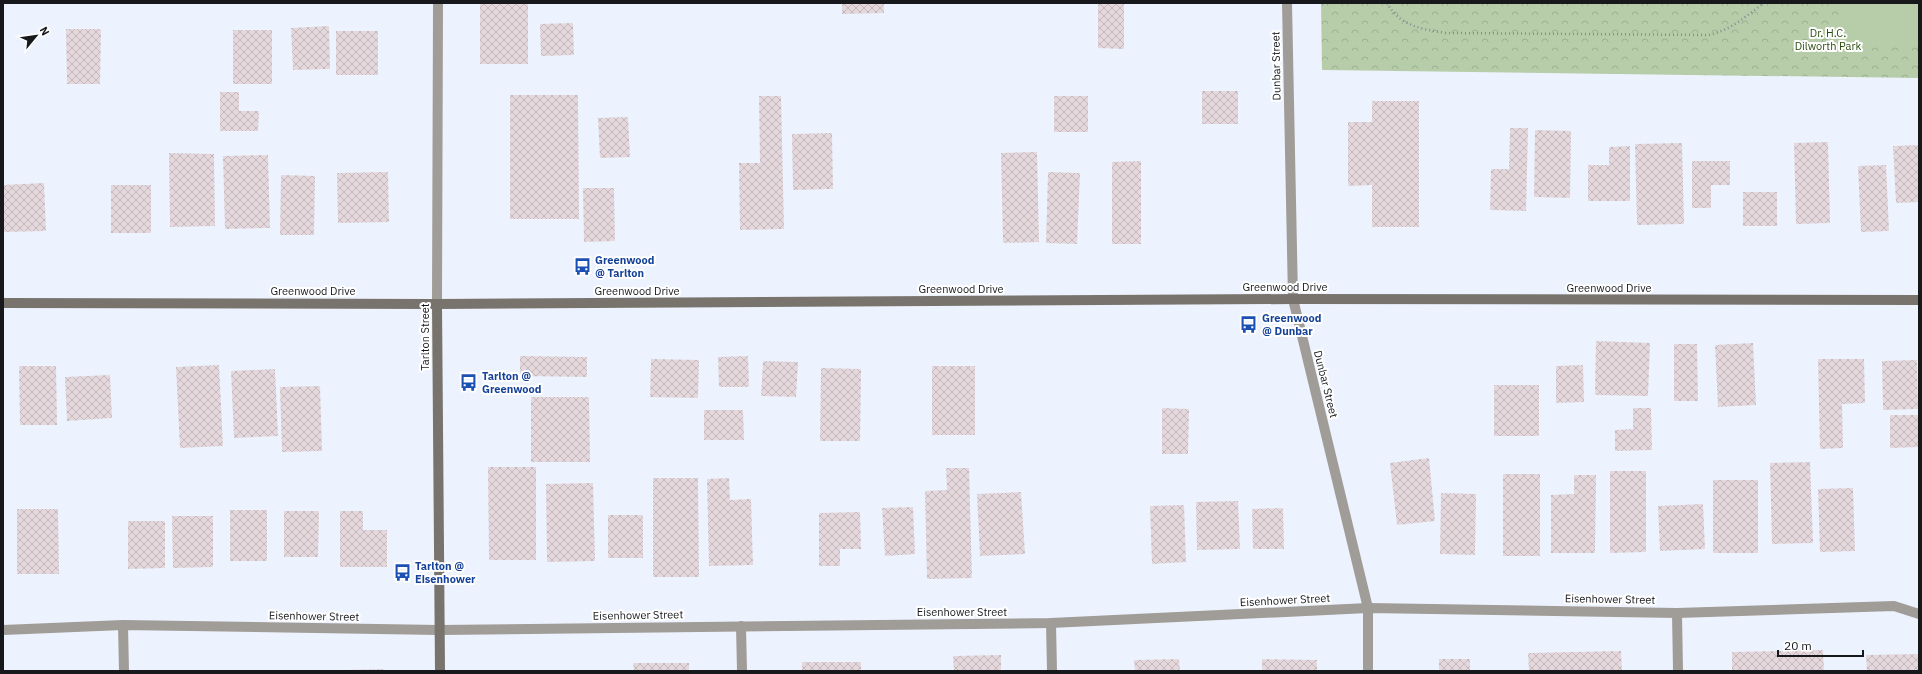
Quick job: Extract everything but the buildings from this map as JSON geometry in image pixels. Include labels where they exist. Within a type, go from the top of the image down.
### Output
[{"type":"main road","name":"Greenwood Drive","points":[[3,303],[437,304],[1292,299],[1919,300]]},
{"type":"main road","name":"Tarlton Street","points":[[437,304],[440,671]]},
{"type":"street","name":"Tarlton Street","points":[[437,304],[438,3]]},
{"type":"street","name":"Dunbar Street","points":[[1287,3],[1292,299],[1368,608],[1368,671]]},
{"type":"street","name":"Eisenhower Street","points":[[3,630],[124,625],[439,630],[1051,623],[1368,608],[1677,613],[1894,606],[1919,614]]},
{"type":"street","points":[[1677,613],[1678,671]]},
{"type":"street","points":[[1051,623],[1052,671]]},
{"type":"street","points":[[124,625],[124,671]]},
{"type":"street","points":[[741,626],[742,671]]},
{"type":"path","points":[[1387,3],[1396,17],[1411,26],[1446,33],[1709,35],[1721,32],[1734,25],[1764,3]]},
{"type":"green space","name":"Dr. H.C. Dilworth Park","points":[[1321,3],[1919,3],[1919,78],[1322,70]]},
{"type":"green space","points":[[1841,3],[1919,3],[1919,44],[1842,45]]},
{"type":"place","name":"Greenwood @ Tarlton","points":[[582,266]]},
{"type":"place","name":"Greenwood @ Dunbar","points":[[1249,324]]},
{"type":"place","name":"Tarlton @ Greenwood","points":[[469,382]]},
{"type":"place","name":"Tarlton @ Eisenhower","points":[[402,572]]}]
